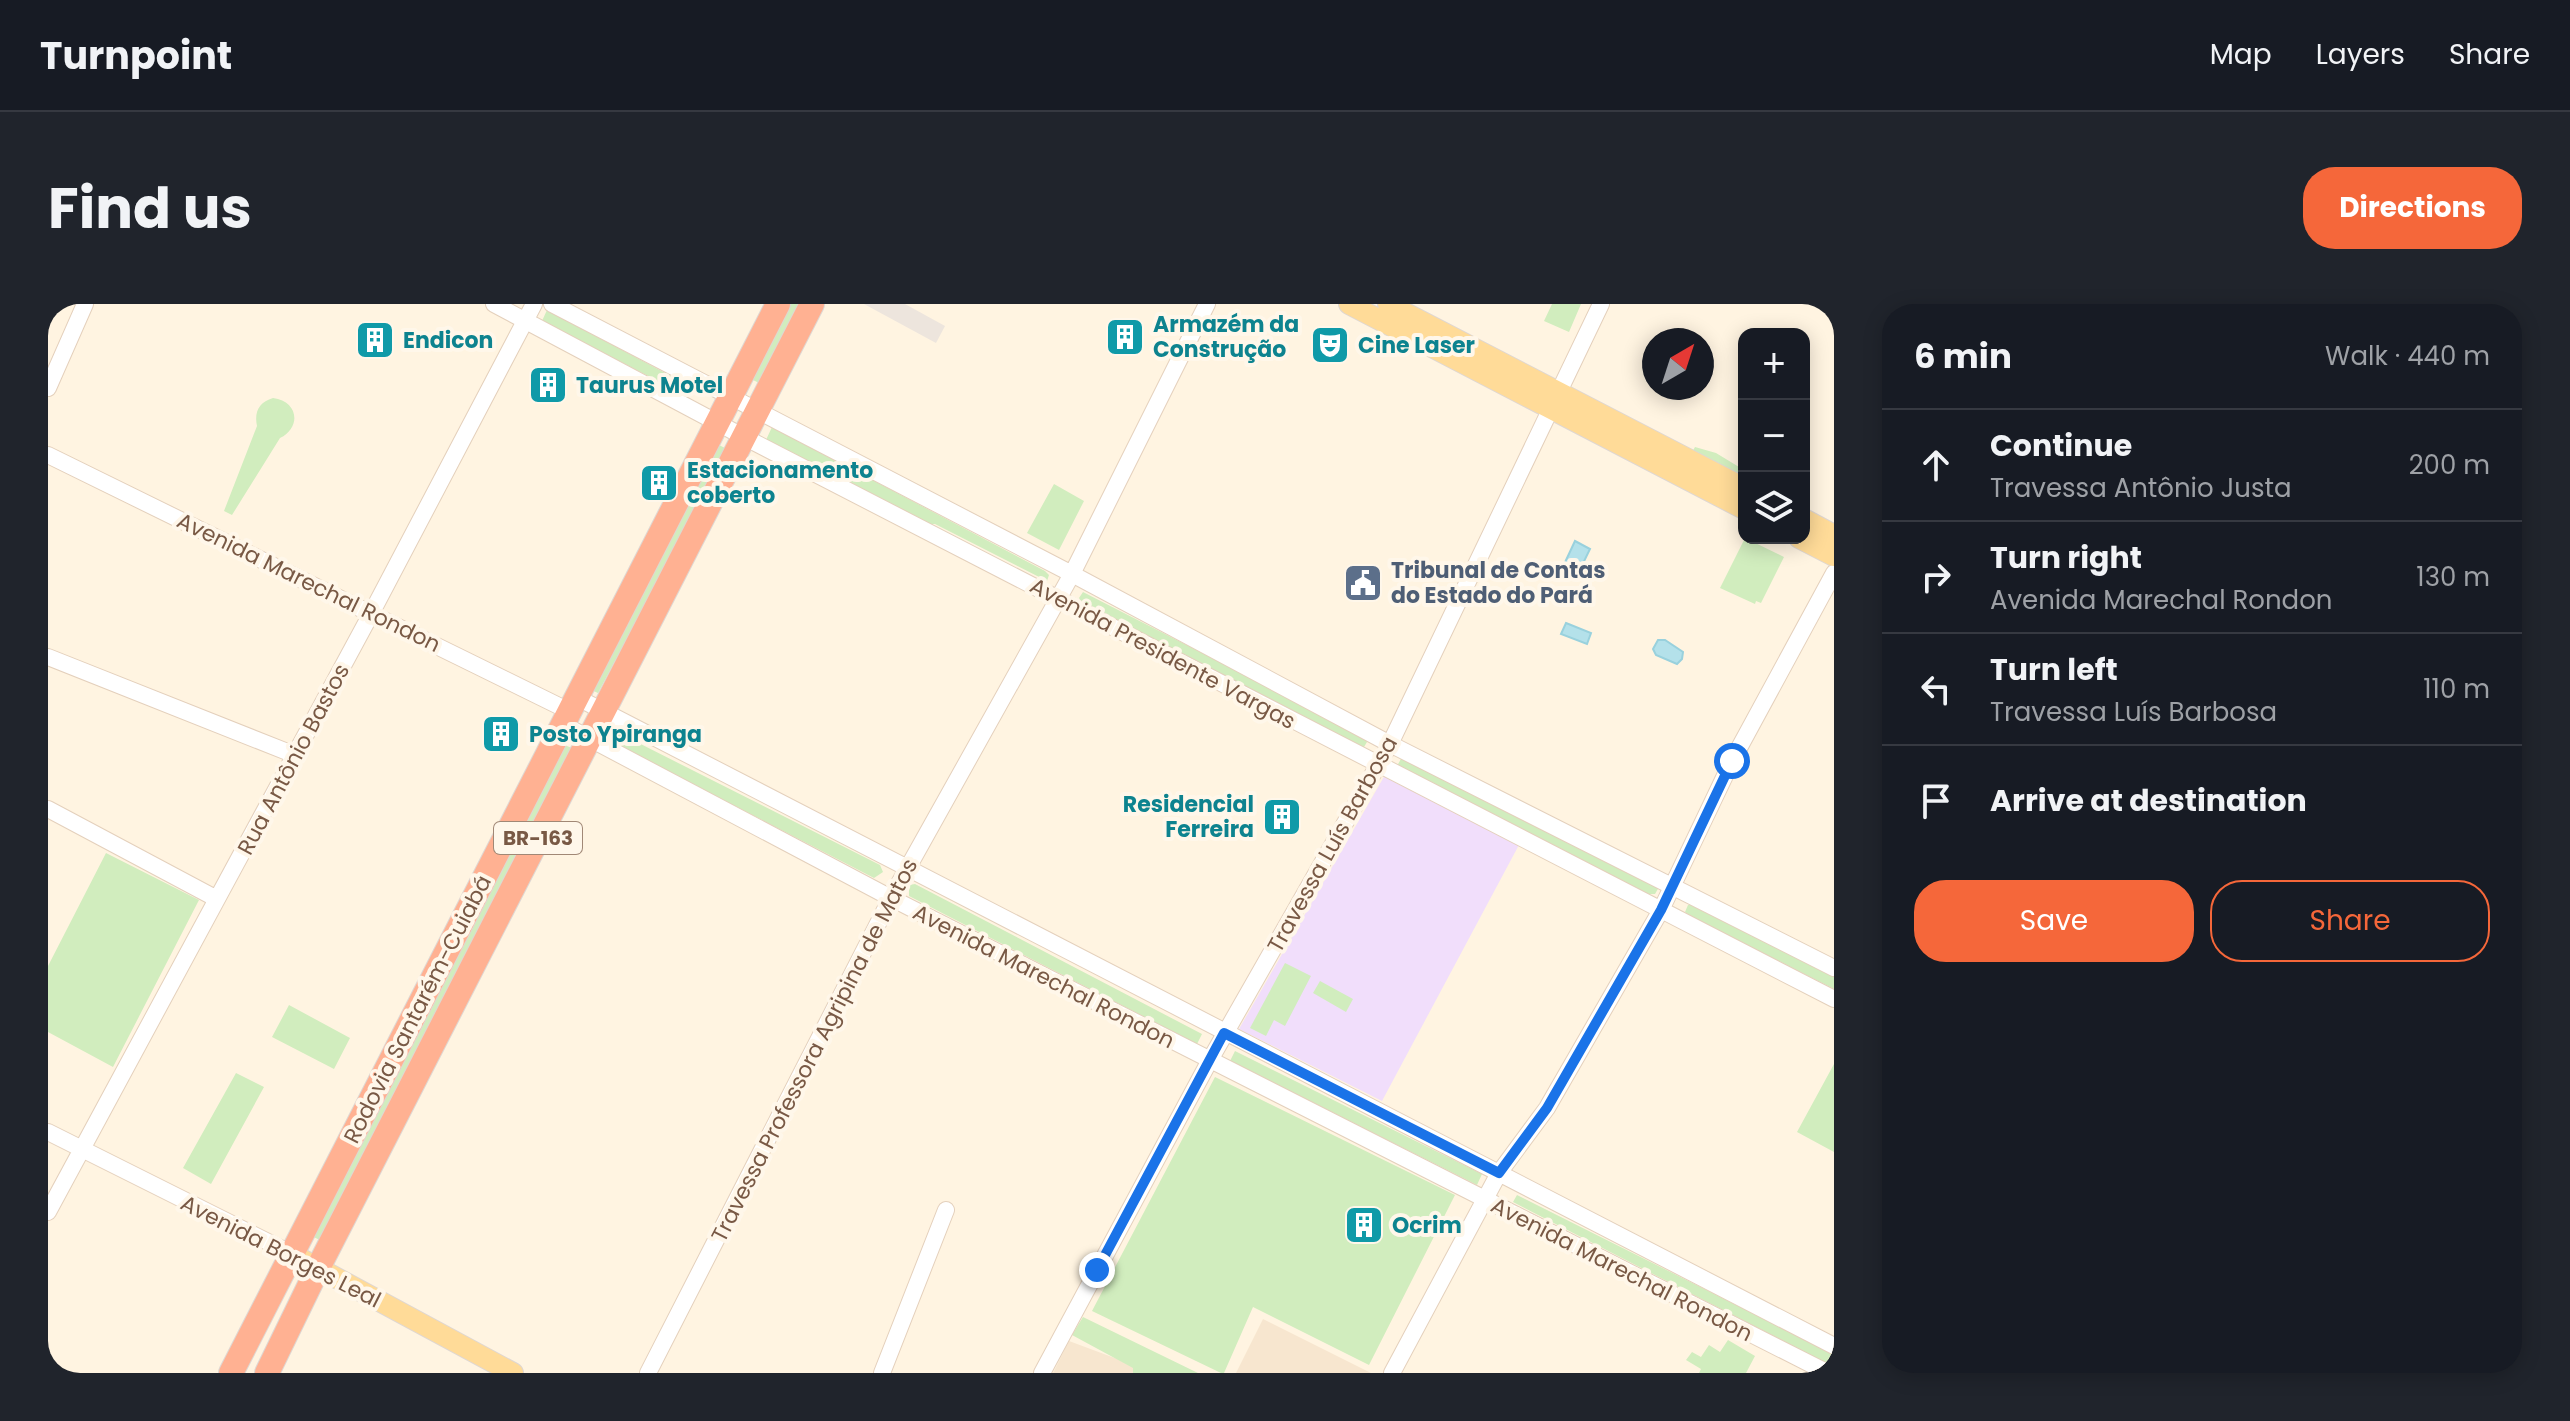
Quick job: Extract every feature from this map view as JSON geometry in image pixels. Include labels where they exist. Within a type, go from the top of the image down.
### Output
[{"type":"highway","name":"Rodovia Santarém-Cuiabá","points":[[231,1373],[778,304]]},
{"type":"highway","name":"Rodovia Santarém-Cuiabá","points":[[267,1373],[812,304]]},
{"type":"main road","points":[[1349,304],[1449,358],[1554,400],[1738,485]]},
{"type":"main road","points":[[1388,304],[1738,506]]},
{"type":"main road","points":[[1810,522],[1834,535]]},
{"type":"main road","points":[[1810,544],[1834,556]]},
{"type":"main road","name":"Avenida Borges Leal","points":[[292,1254],[480,1366],[513,1373]]},
{"type":"street","points":[[48,388],[85,304]]},
{"type":"street","name":"Avenida Presidente Vargas","points":[[494,304],[744,437],[1834,999]]},
{"type":"street","name":"Rua Antônio Bastos","points":[[48,1212],[372,612],[534,304]]},
{"type":"street","name":"Avenida Presidente Vargas","points":[[552,304],[1072,574],[1390,744],[1834,968]]},
{"type":"street","name":"Travessa Professora Agripina de Matos","points":[[648,1373],[891,898],[1072,574],[1207,304]]},
{"type":"street","name":"Travessa Luís Barbosa","points":[[1042,1373],[1224,1033],[1390,744],[1601,304]]},
{"type":"street","name":"Avenida Marechal Rondon","points":[[48,455],[569,711],[602,712],[1834,1346]]},
{"type":"street","points":[[1392,1373],[1499,1173],[1547,1108],[1674,887],[1732,761],[1834,573]]},
{"type":"street","points":[[48,657],[295,755]]},
{"type":"street","name":"Avenida Marechal Rondon","points":[[569,711],[588,740],[891,898],[1828,1373]]},
{"type":"street","points":[[48,809],[217,899]]},
{"type":"street","name":"Avenida Borges Leal","points":[[48,1132],[292,1254]]},
{"type":"street","points":[[882,1373],[946,1210]]},
{"type":"shaded area","points":[[864,304],[905,304],[945,326],[936,343]]},
{"type":"shaded area","points":[[1385,775],[1520,843],[1382,1101],[1239,1029]]},
{"type":"shaded area","points":[[1263,1319],[1371,1373],[1236,1373]]},
{"type":"shaded area","points":[[1069,1341],[1155,1373],[1053,1373]]},
{"type":"green space","points":[[789,304],[800,304],[759,383],[751,379]]},
{"type":"green space","points":[[1552,304],[1581,304],[1569,332],[1544,321]]},
{"type":"green space","points":[[547,310],[684,383],[679,392],[542,321]]},
{"type":"green space","points":[[273,398],[292,409],[292,428],[280,438],[232,515],[224,511],[257,426],[257,412],[264,402]]},
{"type":"green space","points":[[772,427],[1045,571],[1049,575],[1047,581],[766,440]]},
{"type":"green space","points":[[717,444],[727,449],[598,693],[589,689]]},
{"type":"green space","points":[[1695,447],[1716,453],[1738,466],[1738,480],[1691,454]]},
{"type":"green space","points":[[1054,484],[1084,501],[1059,550],[1027,533]]},
{"type":"green space","points":[[1742,544],[1757,544],[1784,557],[1761,603],[1756,601],[1755,604],[1720,588]]},
{"type":"green space","points":[[1083,592],[1364,736],[1367,742],[1364,747],[1358,748],[1083,604],[1079,598]]},
{"type":"green space","points":[[607,727],[880,865],[883,872],[874,878],[602,737]]},
{"type":"green space","points":[[562,744],[572,748],[320,1240],[309,1235]]},
{"type":"green space","points":[[1402,757],[1659,887],[1655,894],[1648,894],[1397,766]]},
{"type":"green space","points":[[106,853],[199,900],[113,1067],[48,1032],[48,966]]},
{"type":"green space","points":[[915,884],[1202,1034],[1197,1044],[909,896],[909,885]]},
{"type":"green space","points":[[1688,905],[1695,905],[1834,976],[1834,989],[1690,916],[1685,912]]},
{"type":"green space","points":[[1285,963],[1311,976],[1285,1026],[1274,1020],[1266,1036],[1250,1028]]},
{"type":"green space","points":[[1320,981],[1353,999],[1346,1012],[1313,993]]},
{"type":"green space","points":[[289,1005],[350,1038],[334,1069],[272,1037]]},
{"type":"green space","points":[[1235,1051],[1482,1174],[1477,1185],[1230,1061]]},
{"type":"green space","points":[[1834,1064],[1834,1152],[1797,1132]]},
{"type":"green space","points":[[236,1073],[264,1087],[211,1184],[183,1168]]},
{"type":"green space","points":[[1215,1077],[1455,1195],[1369,1365],[1253,1307],[1224,1373],[1221,1373],[1092,1311]]},
{"type":"green space","points":[[1517,1195],[1834,1354],[1834,1367],[1513,1202]]},
{"type":"green space","points":[[1083,1317],[1198,1373],[1133,1373],[1133,1368],[1072,1335]]},
{"type":"green space","points":[[1728,1340],[1755,1356],[1746,1373],[1699,1373],[1701,1369],[1686,1360],[1692,1352],[1701,1357],[1709,1345],[1720,1352]]},
{"type":"water","points":[[1575,541],[1590,549],[1575,580],[1560,573]]},
{"type":"water","points":[[1566,623],[1591,633],[1587,644],[1561,634]]},
{"type":"water","points":[[1658,640],[1665,640],[1683,652],[1677,664],[1656,655],[1653,649]]},
{"type":"place","name":"Armazém da Construção","points":[[1125,337]]},
{"type":"place","name":"Endicon","points":[[375,340]]},
{"type":"place","name":"Cine Laser","points":[[1330,345]]},
{"type":"place","name":"Taurus Motel","points":[[548,385]]},
{"type":"place","name":"Estacionamento coberto","points":[[659,483]]},
{"type":"place","name":"Tribunal de Contas do Estado do Pará","points":[[1363,583]]},
{"type":"place","name":"Posto Ypiranga","points":[[501,734]]},
{"type":"place","name":"Residencial Ferreira","points":[[1282,817]]},
{"type":"place","name":"Ocrim","points":[[1364,1225]]},
{"type":"route","points":[[1097,1270],[1224,1033],[1499,1173],[1547,1108],[1661,910],[1732,761]]}]
